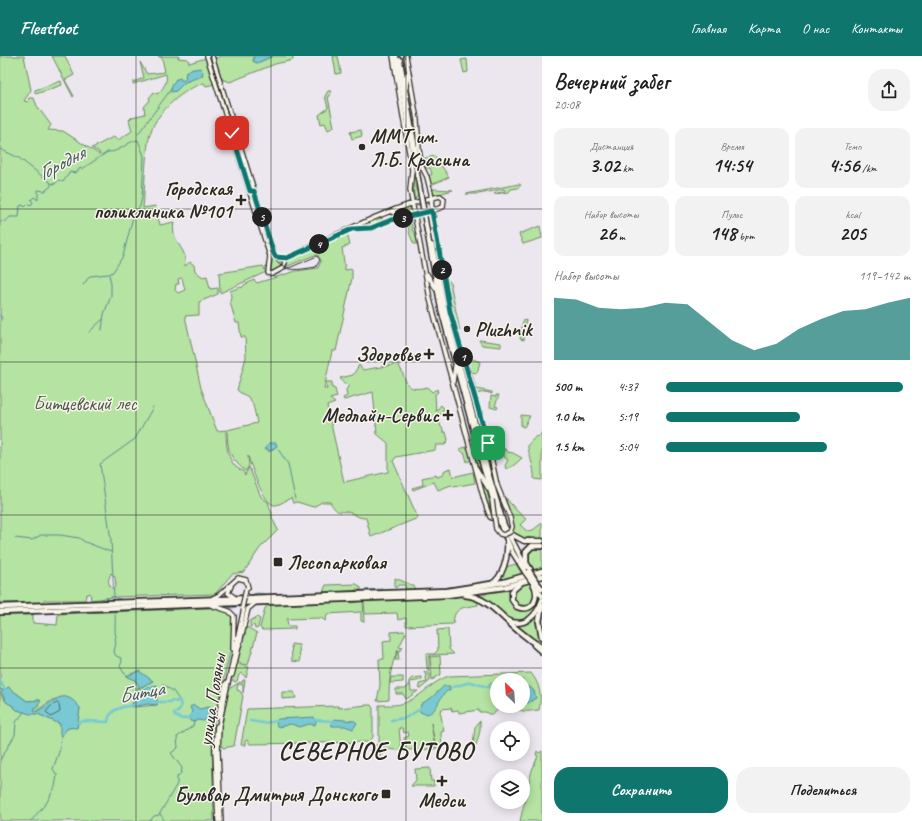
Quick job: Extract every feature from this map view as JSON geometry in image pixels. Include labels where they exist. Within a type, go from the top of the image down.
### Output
[{"type":"highway","points":[[541,542],[528,550],[525,558],[535,581],[542,588]]},
{"type":"highway","points":[[447,595],[469,590],[530,571],[542,571]]},
{"type":"highway","points":[[0,607],[256,602],[469,590],[504,587],[535,581],[542,576]]},
{"type":"highway","points":[[203,602],[239,598],[468,596],[478,598],[487,603],[523,635],[542,648]]},
{"type":"highway","points":[[0,612],[146,604]]},
{"type":"highway","points":[[542,604],[539,621],[542,637]]},
{"type":"main road","points":[[207,56],[274,254],[284,265]]},
{"type":"main road","points":[[212,56],[220,91]]},
{"type":"main road","points":[[393,56],[413,172],[410,187],[431,301],[488,513],[490,517],[502,524]]},
{"type":"main road","points":[[398,56],[413,133],[438,289],[455,363],[502,524],[530,571]]},
{"type":"main road","points":[[398,56],[410,138],[420,184]]},
{"type":"main road","points":[[406,56],[417,120],[419,150],[422,167],[428,180],[432,198],[432,211],[450,311],[488,443],[491,463]]},
{"type":"main road","points":[[405,90],[408,69]]},
{"type":"main road","points":[[413,133],[419,150]]},
{"type":"main road","points":[[410,138],[410,152]]},
{"type":"main road","points":[[252,191],[270,260],[268,272],[270,274],[283,268],[284,260],[287,258]]},
{"type":"main road","points":[[270,260],[287,258],[392,211],[400,208],[440,196],[443,198],[444,203],[441,208],[415,216],[391,220],[371,228],[352,229]]},
{"type":"main road","points":[[400,208],[398,213],[404,218]]},
{"type":"main road","points":[[391,220],[396,215],[392,211]]},
{"type":"main road","points":[[361,225],[371,228]]},
{"type":"main road","points":[[428,231],[436,267],[438,289],[502,524]]},
{"type":"main road","points":[[436,267],[437,242]]},
{"type":"main road","points":[[426,271],[450,311]]},
{"type":"main road","points":[[453,385],[455,363]]},
{"type":"main road","points":[[463,379],[465,363]]},
{"type":"main road","points":[[474,463],[486,484],[492,500],[496,529],[500,534],[506,534],[512,530],[512,525],[491,463],[480,441]]},
{"type":"main road","points":[[502,524],[505,507]]},
{"type":"main road","points":[[482,586],[494,582],[499,577],[506,559],[507,540],[505,531]]},
{"type":"main road","points":[[505,531],[520,540],[541,542]]},
{"type":"main road","points":[[507,540],[530,571]]},
{"type":"main road","points":[[203,602],[217,597],[238,578],[246,580],[247,589],[243,608]]},
{"type":"main road","points":[[239,598],[231,597],[228,593],[231,585],[238,579],[242,579],[245,582],[247,589]]},
{"type":"main road","points":[[535,581],[537,595],[534,604],[526,609],[515,605],[511,598],[513,589],[535,581]]},
{"type":"main road","points":[[535,581],[542,596]]},
{"type":"main road","points":[[203,602],[228,610],[234,614],[233,649]]},
{"type":"main road","points":[[227,689],[239,649],[248,610],[251,604],[256,602]]},
{"type":"main road","points":[[504,617],[514,623],[525,622],[534,616],[542,604]]},
{"type":"main road","name":"улица Поляны","points":[[220,821],[218,738],[243,608]]},
{"type":"main road","name":"улица Поляны","points":[[220,821],[215,737],[243,608]]},
{"type":"main road","points":[[239,649],[240,628]]},
{"type":"main road","points":[[523,635],[542,652]]},
{"type":"green space","name":"Битцевский лес","points":[[0,56],[24,56],[31,90],[24,101],[28,102],[29,98],[34,98],[37,106],[51,125],[48,130],[63,131],[100,155],[99,152],[92,148],[113,137],[118,140],[132,131],[129,120],[132,117],[145,114],[144,107],[150,100],[149,98],[154,92],[157,94],[164,85],[166,74],[133,84],[133,82],[144,78],[140,62],[147,74],[165,72],[162,58],[158,56],[179,56],[178,58],[188,59],[189,63],[206,58],[215,84],[206,86],[204,83],[181,95],[166,108],[151,131],[146,158],[143,208],[155,206],[160,225],[174,222],[173,228],[176,240],[185,256],[185,266],[190,262],[194,265],[195,271],[203,277],[207,276],[210,289],[218,288],[218,294],[199,302],[199,315],[185,316],[201,388],[217,431],[226,430],[228,454],[234,464],[243,471],[245,475],[249,467],[261,497],[268,502],[272,518],[278,530],[260,548],[244,572],[232,574],[215,594],[113,597],[91,600],[90,593],[86,595],[85,600],[44,600],[42,602],[0,603]],"holes":[[[194,69],[191,80],[185,82],[176,91],[170,90],[176,79],[184,81],[186,78],[186,72]],[[182,278],[185,290],[178,293],[175,290],[176,284],[179,284],[178,279]],[[111,573],[115,577],[116,586],[113,589],[109,584]]]},
{"type":"green space","points":[[52,56],[65,56],[74,75],[65,80],[74,96],[73,97]]},
{"type":"green space","points":[[221,56],[254,56],[253,61],[257,63],[273,56],[293,56],[293,60],[275,64],[230,82],[222,79],[215,58]]},
{"type":"green space","points":[[333,56],[338,56],[341,73],[336,74]]},
{"type":"green space","points":[[467,59],[468,72],[464,73],[461,60]]},
{"type":"green space","points":[[61,81],[62,85],[36,94],[35,93],[35,90]]},
{"type":"green space","points":[[328,91],[331,91],[330,96],[328,97],[334,127],[328,130],[325,123],[321,124],[319,115],[328,108],[325,96]]},
{"type":"green space","points":[[361,130],[362,136],[352,139],[350,132]]},
{"type":"green space","points":[[411,146],[417,184],[415,187],[418,195],[414,200]]},
{"type":"green space","points":[[435,156],[449,177],[431,185],[428,176],[432,174],[430,168],[426,168],[425,158]]},
{"type":"green space","points":[[519,184],[521,185],[518,188],[511,189],[509,192],[494,194],[505,191],[504,189],[479,194],[466,194]]},
{"type":"green space","points":[[432,189],[453,190],[435,195],[433,194]]},
{"type":"green space","points":[[410,205],[412,215],[400,216],[399,210]]},
{"type":"green space","points":[[380,217],[383,218],[381,219],[383,222],[371,226],[363,224]]},
{"type":"green space","points":[[410,219],[413,232],[417,234],[419,244],[414,244],[410,235],[408,225]]},
{"type":"green space","points":[[540,226],[542,238],[523,244],[519,234]]},
{"type":"green space","points":[[347,233],[350,245],[342,248],[345,270],[352,269],[352,278],[336,351],[332,351],[324,389],[327,389],[326,382],[332,382],[332,388],[335,389],[337,397],[330,399],[335,403],[327,406],[344,482],[388,472],[388,443],[377,434],[373,392],[344,400],[343,398],[347,396],[346,390],[349,385],[344,384],[340,378],[353,375],[359,365],[363,370],[398,364],[407,384],[410,387],[427,387],[432,392],[437,389],[438,392],[435,394],[436,411],[441,405],[444,408],[440,415],[437,414],[443,432],[446,432],[448,440],[445,445],[436,445],[435,450],[396,457],[393,461],[418,518],[371,537],[366,518],[347,512],[339,512],[330,502],[322,502],[313,507],[297,502],[293,503],[291,498],[276,505],[270,503],[258,484],[248,456],[249,465],[246,471],[232,457],[227,437],[227,430],[257,423],[250,399],[237,390],[246,357],[245,337],[241,337],[239,323],[236,323],[230,302],[230,291],[241,287],[242,288],[244,285],[254,280],[257,283],[296,271],[318,268],[321,261],[318,255],[288,266],[285,260]]},
{"type":"green space","points":[[273,258],[281,260],[283,266],[270,273],[269,268]]},
{"type":"green space","points":[[263,266],[266,272],[220,293],[219,273]]},
{"type":"green space","points":[[448,280],[450,282],[460,331],[457,331]]},
{"type":"green space","points":[[526,320],[524,340],[520,339],[523,321]]},
{"type":"green space","points":[[455,333],[464,364],[463,375],[452,334]]},
{"type":"green space","points":[[479,340],[501,343],[501,347],[482,345]]},
{"type":"green space","points":[[470,358],[480,362],[477,373],[470,372],[467,359]]},
{"type":"green space","points":[[465,368],[481,426],[477,421],[468,398],[465,382]]},
{"type":"green space","points":[[472,374],[476,389],[492,392],[492,394],[486,392],[475,394],[470,375]]},
{"type":"green space","points":[[496,395],[499,395],[495,406],[498,407],[497,409],[490,407],[491,396],[496,397]]},
{"type":"green space","points":[[521,415],[530,416],[524,427],[521,426]]},
{"type":"green space","points":[[482,427],[489,457],[481,440]]},
{"type":"green space","points":[[542,432],[542,480],[534,479],[528,445],[536,436],[539,437]]},
{"type":"green space","points":[[466,447],[466,449],[468,448],[471,460],[467,462],[465,454],[459,449]]},
{"type":"green space","points":[[504,448],[508,452],[522,458],[513,466],[506,469],[505,466],[508,460],[504,457]]},
{"type":"green space","points":[[476,450],[484,480],[476,464],[472,451]]},
{"type":"green space","points":[[488,466],[491,466],[504,507],[503,513]]},
{"type":"green space","points":[[451,468],[453,477],[473,472],[475,483],[453,487],[451,485],[438,490],[434,482],[413,490],[412,488],[423,485],[422,478],[443,475],[445,470]]},
{"type":"green space","points":[[481,478],[486,486],[492,514],[480,484],[482,482]]},
{"type":"green space","points":[[506,498],[526,519],[520,525],[527,531],[533,530],[542,523],[542,539],[532,539],[529,537],[526,539],[511,534],[514,525],[507,510]]},
{"type":"green space","points":[[542,546],[542,569],[534,572],[528,561],[528,552],[530,548]]},
{"type":"green space","points":[[516,564],[523,576],[497,582],[505,567]]},
{"type":"green space","points":[[395,578],[414,586],[415,590],[406,590],[405,585],[399,585],[395,588]]},
{"type":"green space","points":[[528,582],[535,593],[533,602],[527,607],[519,606],[514,601],[514,591]]},
{"type":"green space","points":[[357,584],[362,589],[356,589],[355,591],[323,592],[326,585]]},
{"type":"green space","points":[[514,586],[511,600],[514,606],[528,609],[538,594],[541,599],[535,614],[524,621],[512,621],[472,595],[485,595],[488,592]]},
{"type":"green space","points":[[466,596],[477,599],[478,605],[457,611],[453,624],[406,626],[406,618],[398,620],[397,613],[365,614],[364,600]]},
{"type":"green space","points":[[351,601],[352,603],[363,601],[364,622],[361,621],[361,612],[327,614],[326,621],[321,618],[287,619],[288,626],[295,626],[295,629],[262,630],[260,628],[265,608],[269,605]]},
{"type":"green space","points":[[209,608],[230,613],[233,618],[232,644],[214,721],[212,745],[214,821],[0,821],[0,692],[3,698],[17,710],[38,714],[60,724],[62,735],[68,728],[77,727],[80,708],[65,697],[52,700],[35,712],[34,709],[38,707],[40,700],[27,701],[8,687],[4,691],[0,689],[0,615],[33,615],[33,623],[57,625],[58,614]],"holes":[[[140,672],[141,675],[153,681],[138,689],[139,686],[135,680],[127,677],[128,675]],[[157,685],[157,705],[135,707],[132,704],[139,694],[137,691]]]},
{"type":"green space","points":[[538,614],[542,647],[514,625],[528,622]]},
{"type":"green space","points":[[257,617],[260,619],[258,628],[255,629],[254,625],[250,627],[250,621]]},
{"type":"green space","points":[[247,627],[257,633],[248,665],[241,664],[238,660]]},
{"type":"green space","points":[[448,629],[449,649],[454,654],[431,655],[429,657],[429,671],[427,669],[426,654],[434,654],[438,650],[437,630]]},
{"type":"green space","points":[[404,631],[406,633],[399,647],[403,648],[398,652],[399,660],[395,660],[398,650],[392,668],[389,700],[377,701],[380,685],[379,659],[384,659],[383,641],[391,640],[391,632]]},
{"type":"green space","points":[[291,644],[299,645],[300,662],[292,661]]},
{"type":"green space","points":[[440,656],[441,674],[432,680],[430,657]]},
{"type":"green space","points":[[237,663],[249,667],[246,678],[242,673],[235,682],[231,679]]},
{"type":"green space","points":[[424,671],[430,674],[430,681],[420,689],[419,684],[427,682],[427,675]]},
{"type":"green space","points":[[530,673],[540,690],[539,710],[530,711]]},
{"type":"green space","points":[[490,674],[490,713],[495,713],[494,714],[479,712],[479,710],[459,713],[458,710],[452,711],[451,708],[442,709],[440,711],[444,731],[441,732],[442,748],[436,748],[431,723],[435,749],[406,750],[404,738],[409,736],[408,732],[404,733],[402,728],[399,728],[401,750],[389,749],[381,745],[379,742],[379,705],[406,703],[443,678],[449,676]]},
{"type":"green space","points":[[391,677],[403,677],[403,682],[390,683]]},
{"type":"green space","points":[[422,677],[422,680],[410,682],[411,691],[418,691],[408,698],[406,699],[403,694],[396,694],[396,689],[405,689],[409,686],[409,681],[412,678]]},
{"type":"green space","points":[[243,680],[245,680],[243,693],[243,685],[238,684],[237,690],[240,691],[243,696],[234,746],[223,748],[220,744],[229,689],[240,682],[242,683]]},
{"type":"green space","points":[[282,692],[294,692],[296,698],[282,699]]},
{"type":"green space","points":[[371,705],[373,708],[373,737],[369,742],[250,744],[247,740],[245,741],[245,745],[241,745],[247,709],[338,706],[339,708]]},
{"type":"green space","points":[[480,721],[480,731],[476,745],[473,745],[475,727]]},
{"type":"green space","points":[[372,745],[377,745],[382,753],[379,758],[374,757],[370,750]]},
{"type":"green space","points":[[537,751],[539,753],[542,751],[542,821],[520,821],[523,809],[530,809],[530,778],[538,756],[536,755]]},
{"type":"green space","points":[[430,768],[431,781],[434,781],[434,786],[411,786],[416,780],[415,769]]},
{"type":"water","points":[[254,56],[273,56],[257,63],[253,61]]},
{"type":"water","points":[[200,68],[203,73],[202,76],[185,82],[176,91],[171,92],[172,86],[176,80],[180,78],[182,81],[186,78],[185,75],[189,70]]},
{"type":"water","points":[[269,443],[276,443],[277,446],[269,452],[268,449],[265,449]]},
{"type":"water","points":[[139,671],[153,681],[137,689],[139,686],[135,680],[126,676]]},
{"type":"water","points":[[157,685],[157,705],[148,704],[132,707],[132,704],[139,694],[137,691]]},
{"type":"water","points":[[444,686],[450,686],[450,690],[442,696],[434,710],[426,714],[420,712],[421,704],[431,698]]},
{"type":"water","points":[[8,687],[27,701],[40,700],[41,701],[34,709],[35,712],[58,698],[63,697],[74,701],[80,708],[77,728],[68,728],[62,736],[60,735],[60,724],[38,714],[30,714],[17,710],[6,702],[0,689],[4,691]]},
{"type":"water","points":[[530,687],[534,691],[536,698],[530,702]]},
{"type":"water","points":[[194,705],[200,709],[208,707],[212,708],[212,712],[215,712],[215,714],[211,713],[204,721],[190,721],[189,717],[192,712],[190,707]]},
{"type":"water","points":[[314,717],[316,722],[315,725],[309,724],[300,727],[291,724],[279,727],[277,726],[276,721],[278,719]]},
{"type":"water","points":[[334,719],[355,721],[357,723],[353,729],[345,726],[332,726],[331,723]]},
{"type":"waterway","name":"Городня","points":[[138,134],[172,88]]},
{"type":"waterway","points":[[102,330],[104,314],[111,296],[109,274],[113,272],[123,256],[133,217],[140,206],[142,197],[144,156],[138,140],[131,142],[116,151],[108,152]]},
{"type":"waterway","points":[[0,149],[19,158],[51,183]]},
{"type":"waterway","name":"Городня","points":[[4,221],[10,217],[19,217],[20,206],[23,205],[25,207],[28,204],[31,205],[33,202],[31,200],[34,197],[38,200],[38,190],[45,191],[51,186],[51,183],[55,184],[59,180],[63,182],[70,172],[76,173],[80,168],[82,169],[109,151]]},
{"type":"waterway","points":[[83,285],[90,276],[108,274]]},
{"type":"waterway","points":[[0,315],[2,319]]},
{"type":"waterway","points":[[89,332],[103,319]]},
{"type":"waterway","points":[[114,598],[111,540],[100,464],[135,439],[153,407]]},
{"type":"waterway","points":[[278,449],[288,464],[295,499]]},
{"type":"waterway","points":[[15,538],[32,540],[41,535],[60,535],[79,538],[85,542],[111,552]]},
{"type":"waterway","points":[[325,593],[382,589]]},
{"type":"waterway","points":[[247,596],[257,593],[265,594]]},
{"type":"waterway","points":[[235,596],[244,596]]},
{"type":"waterway","points":[[54,603],[98,601],[112,597],[124,600],[146,599]]},
{"type":"waterway","points":[[222,606],[233,608],[238,606]]},
{"type":"waterway","points":[[115,613],[116,642],[114,652],[116,656],[121,658],[122,662],[120,666],[124,673],[128,676]]},
{"type":"waterway","name":"Битца","points":[[0,680],[6,692]]},
{"type":"waterway","name":"Битца","points":[[453,687],[471,682],[490,688]]},
{"type":"waterway","points":[[162,684],[173,691],[179,700]]},
{"type":"waterway","name":"Битца","points":[[156,702],[170,702],[172,700],[176,702],[179,700],[181,706],[178,712],[174,713],[175,716],[182,719],[193,717]]},
{"type":"waterway","name":"Битца","points":[[76,721],[79,723],[83,721],[108,722],[109,716],[115,710],[135,705]]},
{"type":"waterway","name":"Битца","points":[[391,720],[405,718],[422,708]]},
{"type":"waterway","points":[[0,760],[15,735],[16,722],[24,712]]},
{"type":"waterway","name":"Битца","points":[[314,720],[333,721]]},
{"type":"waterway","points":[[150,821],[154,816],[159,815],[177,784],[177,777],[181,773],[182,768],[171,753],[178,748],[177,737],[193,726],[194,721]]},
{"type":"waterway","name":"Битца","points":[[250,721],[263,723],[279,721]]},
{"type":"waterway","points":[[31,821],[47,802],[55,787],[57,775],[53,769],[60,749],[61,735]]},
{"type":"waterway","points":[[160,814],[165,821]]},
{"type":"tram line","points":[[210,56],[271,252],[275,259],[279,264],[284,268],[298,269],[316,267],[320,260],[317,256],[289,268],[278,263],[272,254],[210,56]]},
{"type":"place","name":"ММТ им. Л.Б. Красина","points":[[362,147]]},
{"type":"place","name":"Городская поликлиника №101","points":[[241,200]]},
{"type":"place","name":"Pluzhnik","points":[[467,329]]},
{"type":"place","name":"Здоровье","points":[[429,354]]},
{"type":"place","name":"Медлайн-Сервис","points":[[448,415]]},
{"type":"place","name":"Лесопарковая","points":[[278,562]]},
{"type":"place","name":"Медси","points":[[442,781]]},
{"type":"place","name":"Бульвар Дмитрия Донского","points":[[386,794]]},
{"type":"district","name":"СЕВЕРНОЕ БУТОВО","points":[[376,751]]},
{"type":"route","points":[[232,133],[250,191],[254,191],[276,257],[282,259],[287,258],[352,229],[371,228],[391,220],[408,218],[432,211],[450,311],[474,399],[488,443]]}]
